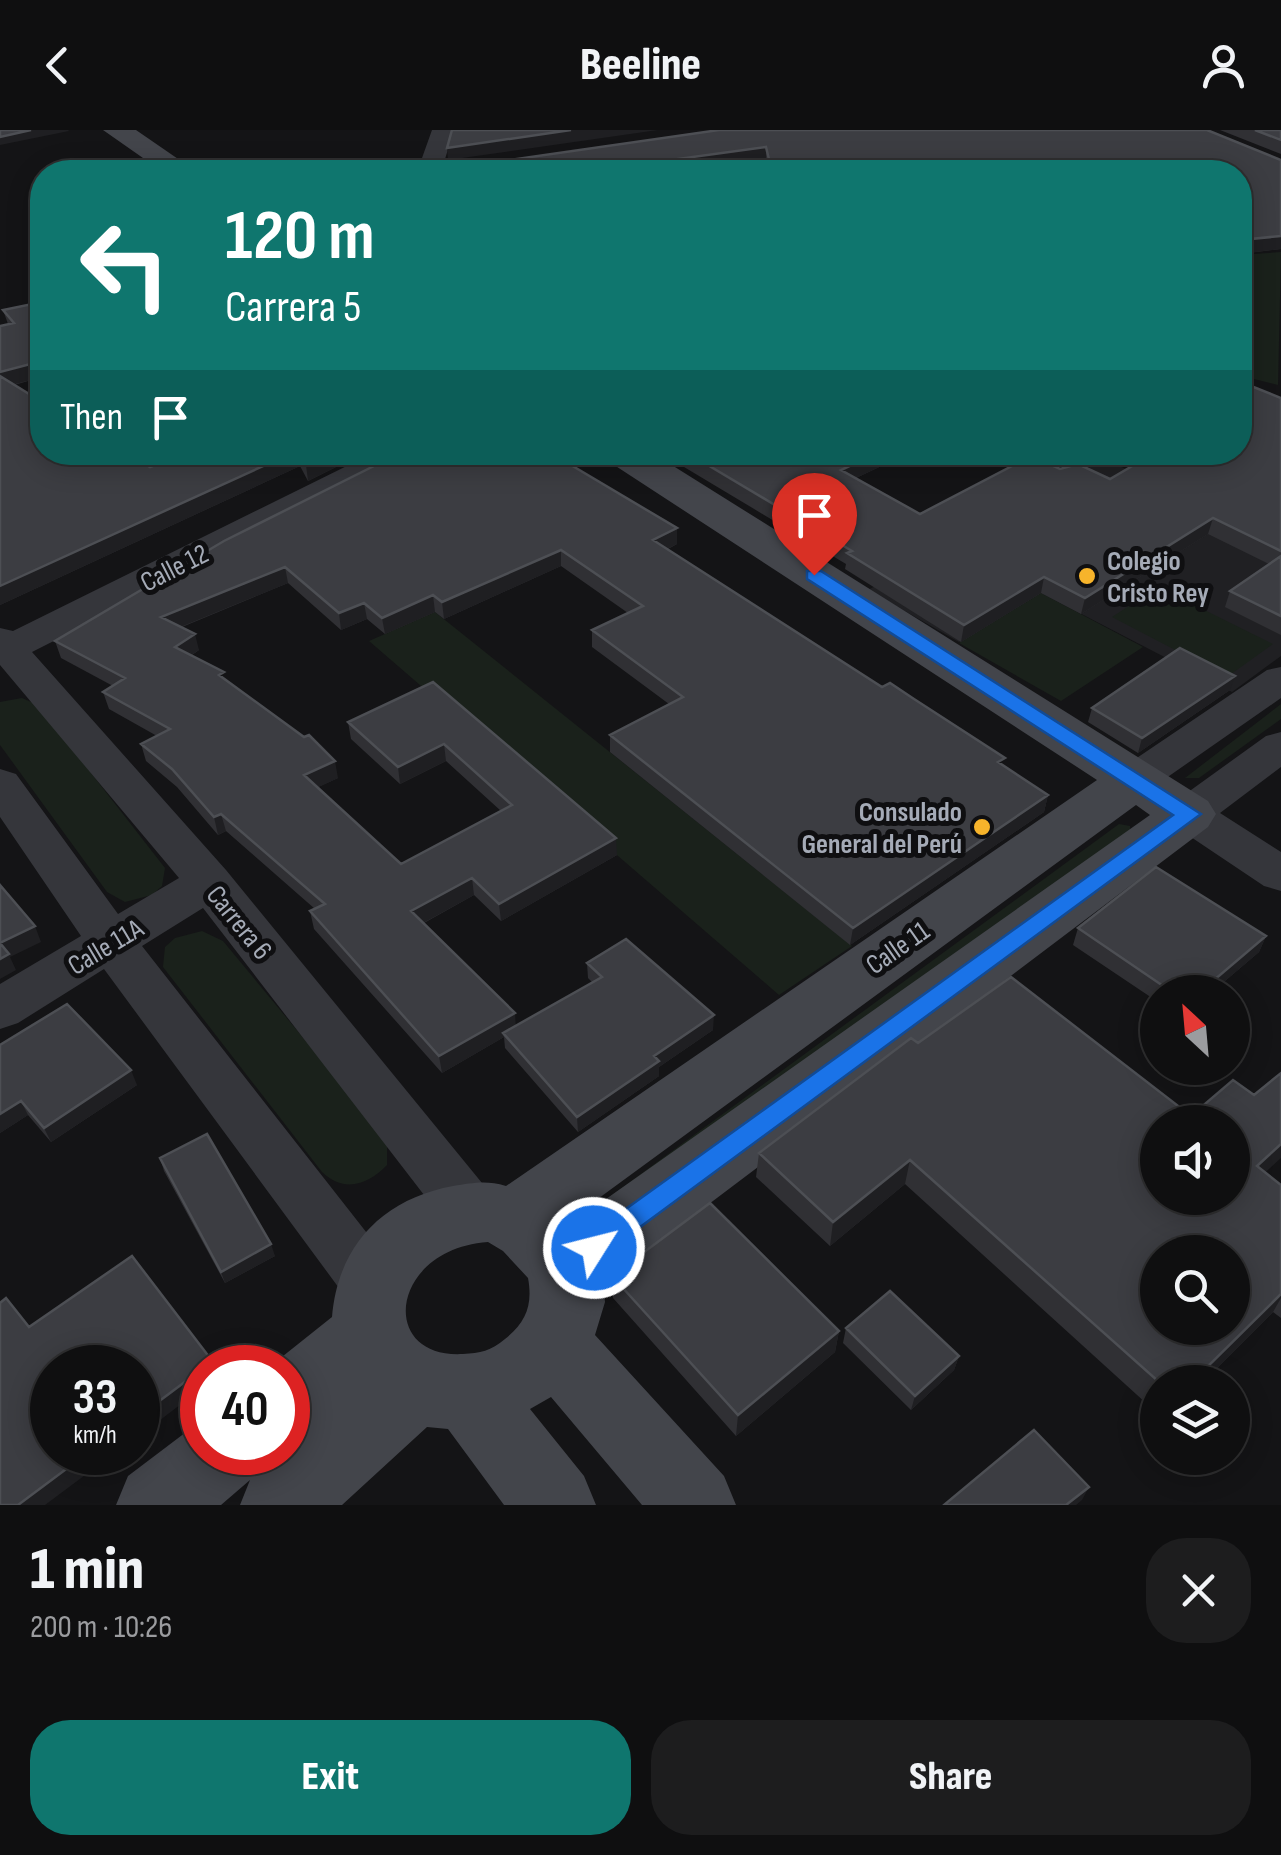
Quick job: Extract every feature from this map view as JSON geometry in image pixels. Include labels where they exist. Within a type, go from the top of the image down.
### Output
[{"type":"street","points":[[116,130],[163,160]]},
{"type":"street","points":[[432,160],[443,130]]},
{"type":"street","name":"Calle 12","points":[[4,647],[375,465]]},
{"type":"street","points":[[642,465],[1281,874]]},
{"type":"street","name":"Carrera 6","points":[[4,647],[493,1215]]},
{"type":"street","name":"Calle 11","points":[[493,1215],[1281,678]]},
{"type":"street","points":[[310,1391],[407,1349],[502,1385],[531,1368],[558,1307],[1281,746]]},
{"type":"street","points":[[0,784],[407,1349],[555,1505]]},
{"type":"street","name":"Calle 11A","points":[[0,1009],[209,882]]},
{"type":"street","points":[[281,1505],[407,1349],[399,1241],[444,1216],[493,1215],[546,1239],[558,1307],[695,1505]]},
{"type":"street","points":[[157,1505],[194,1475]]},
{"type":"shaded area","points":[[1281,252],[1278,385],[1252,380],[1252,254]]},
{"type":"shaded area","name":"Colegio Cristo Rey","points":[[1093,465],[1117,465],[1281,540],[1281,656],[1232,692],[1041,593],[959,642],[868,590]]},
{"type":"shaded area","points":[[1158,587],[1273,644],[1227,677],[1112,617]]},
{"type":"shaded area","points":[[1041,593],[1143,647],[1061,701],[959,643]]},
{"type":"shaded area","points":[[435,612],[852,946],[779,995],[369,641]]},
{"type":"shaded area","points":[[22,698],[38,705],[165,868],[162,886],[152,895],[125,902],[107,892],[0,745],[0,702]]},
{"type":"shaded area","points":[[1281,704],[1281,719],[1199,778],[1185,778]]},
{"type":"shaded area","points":[[1119,824],[1130,826],[1130,832],[578,1220]]},
{"type":"shaded area","points":[[202,931],[223,941],[387,1139],[387,1165],[372,1177],[347,1184],[322,1172],[163,967],[165,947],[175,938]]},
{"type":"building","points":[[0,130],[31,130],[0,137]]},
{"type":"building","points":[[452,130],[571,130],[447,148]]},
{"type":"building","points":[[719,130],[1207,130],[1281,160],[1281,236],[1252,239],[1252,160],[769,160],[766,147],[671,160],[510,160]]},
{"type":"building","points":[[1255,130],[1281,130],[1281,140]]},
{"type":"building","points":[[30,304],[30,364],[0,372],[0,326],[14,323],[3,310]]},
{"type":"building","points":[[0,376],[30,395],[30,465],[265,465],[0,586]]},
{"type":"building","points":[[1252,386],[1281,398],[1281,551],[1213,518],[1085,598],[1044,577],[964,625],[847,553],[852,551],[708,465],[852,465],[841,470],[920,514],[1014,465],[1051,465],[1060,469],[1080,465],[1110,479],[1134,465],[1252,465]]},
{"type":"building","points":[[376,465],[571,465],[677,528],[653,540],[882,687],[890,683],[1005,758],[998,762],[1048,795],[853,928],[610,735],[683,697],[592,630],[643,606],[561,550],[442,602],[433,595],[382,618],[364,603],[339,613],[285,567],[161,617],[195,634],[175,647],[224,672],[219,675],[304,737],[309,735],[335,761],[304,775],[401,864],[512,805],[444,744],[398,767],[348,722],[433,682],[616,838],[499,904],[472,878],[411,911],[515,1013],[439,1056],[310,911],[325,904],[221,814],[214,817],[172,769],[141,744],[170,729],[103,692],[125,678],[55,641],[224,541]]},
{"type":"building","points":[[1281,556],[1281,616],[1230,591]]},
{"type":"building","points":[[1180,648],[1235,676],[1142,738],[1092,708]]},
{"type":"building","points":[[1156,867],[1266,936],[1220,975],[1147,975],[1078,928]]},
{"type":"building","points":[[0,885],[35,926],[0,943]]},
{"type":"building","points":[[626,939],[714,1015],[654,1056],[659,1061],[577,1117],[503,1033],[602,977],[587,963]]},
{"type":"building","points":[[0,943],[9,954],[0,959]]},
{"type":"building","points":[[1011,977],[1140,1077],[1140,1085],[1151,1085],[1177,1105],[1140,1105],[1140,1215],[1250,1215],[1250,1105],[1204,1105],[1227,1085],[1240,1085],[1254,1095],[1281,1073],[1281,1144],[1257,1166],[1281,1185],[1281,1294],[1250,1325],[1250,1235],[1140,1235],[1140,1345],[1229,1345],[1209,1365],[1140,1365],[910,1160],[833,1222],[759,1153],[911,1038],[918,1043]]},
{"type":"building","points":[[67,1004],[131,1070],[44,1128],[21,1101],[0,1114],[0,1045]]},
{"type":"building","points":[[207,1134],[271,1244],[221,1272],[160,1158]]},
{"type":"building","points":[[710,1203],[839,1331],[738,1415],[612,1276]]},
{"type":"building","points":[[132,1256],[200,1345],[180,1345],[180,1386],[160,1400],[160,1345],[30,1345],[30,1475],[58,1475],[18,1505],[0,1505],[0,1303],[6,1298],[29,1327]]},
{"type":"building","points":[[890,1291],[959,1356],[915,1396],[846,1328]]},
{"type":"building","points":[[1034,1430],[1089,1487],[1066,1505],[944,1505]]},
{"type":"place","name":"Colegio Cristo Rey","points":[[1087,576]]},
{"type":"place","name":"Consulado General del Perú","points":[[982,827]]},
{"type":"route","points":[[594,1248],[1189,814],[814,575]]}]
